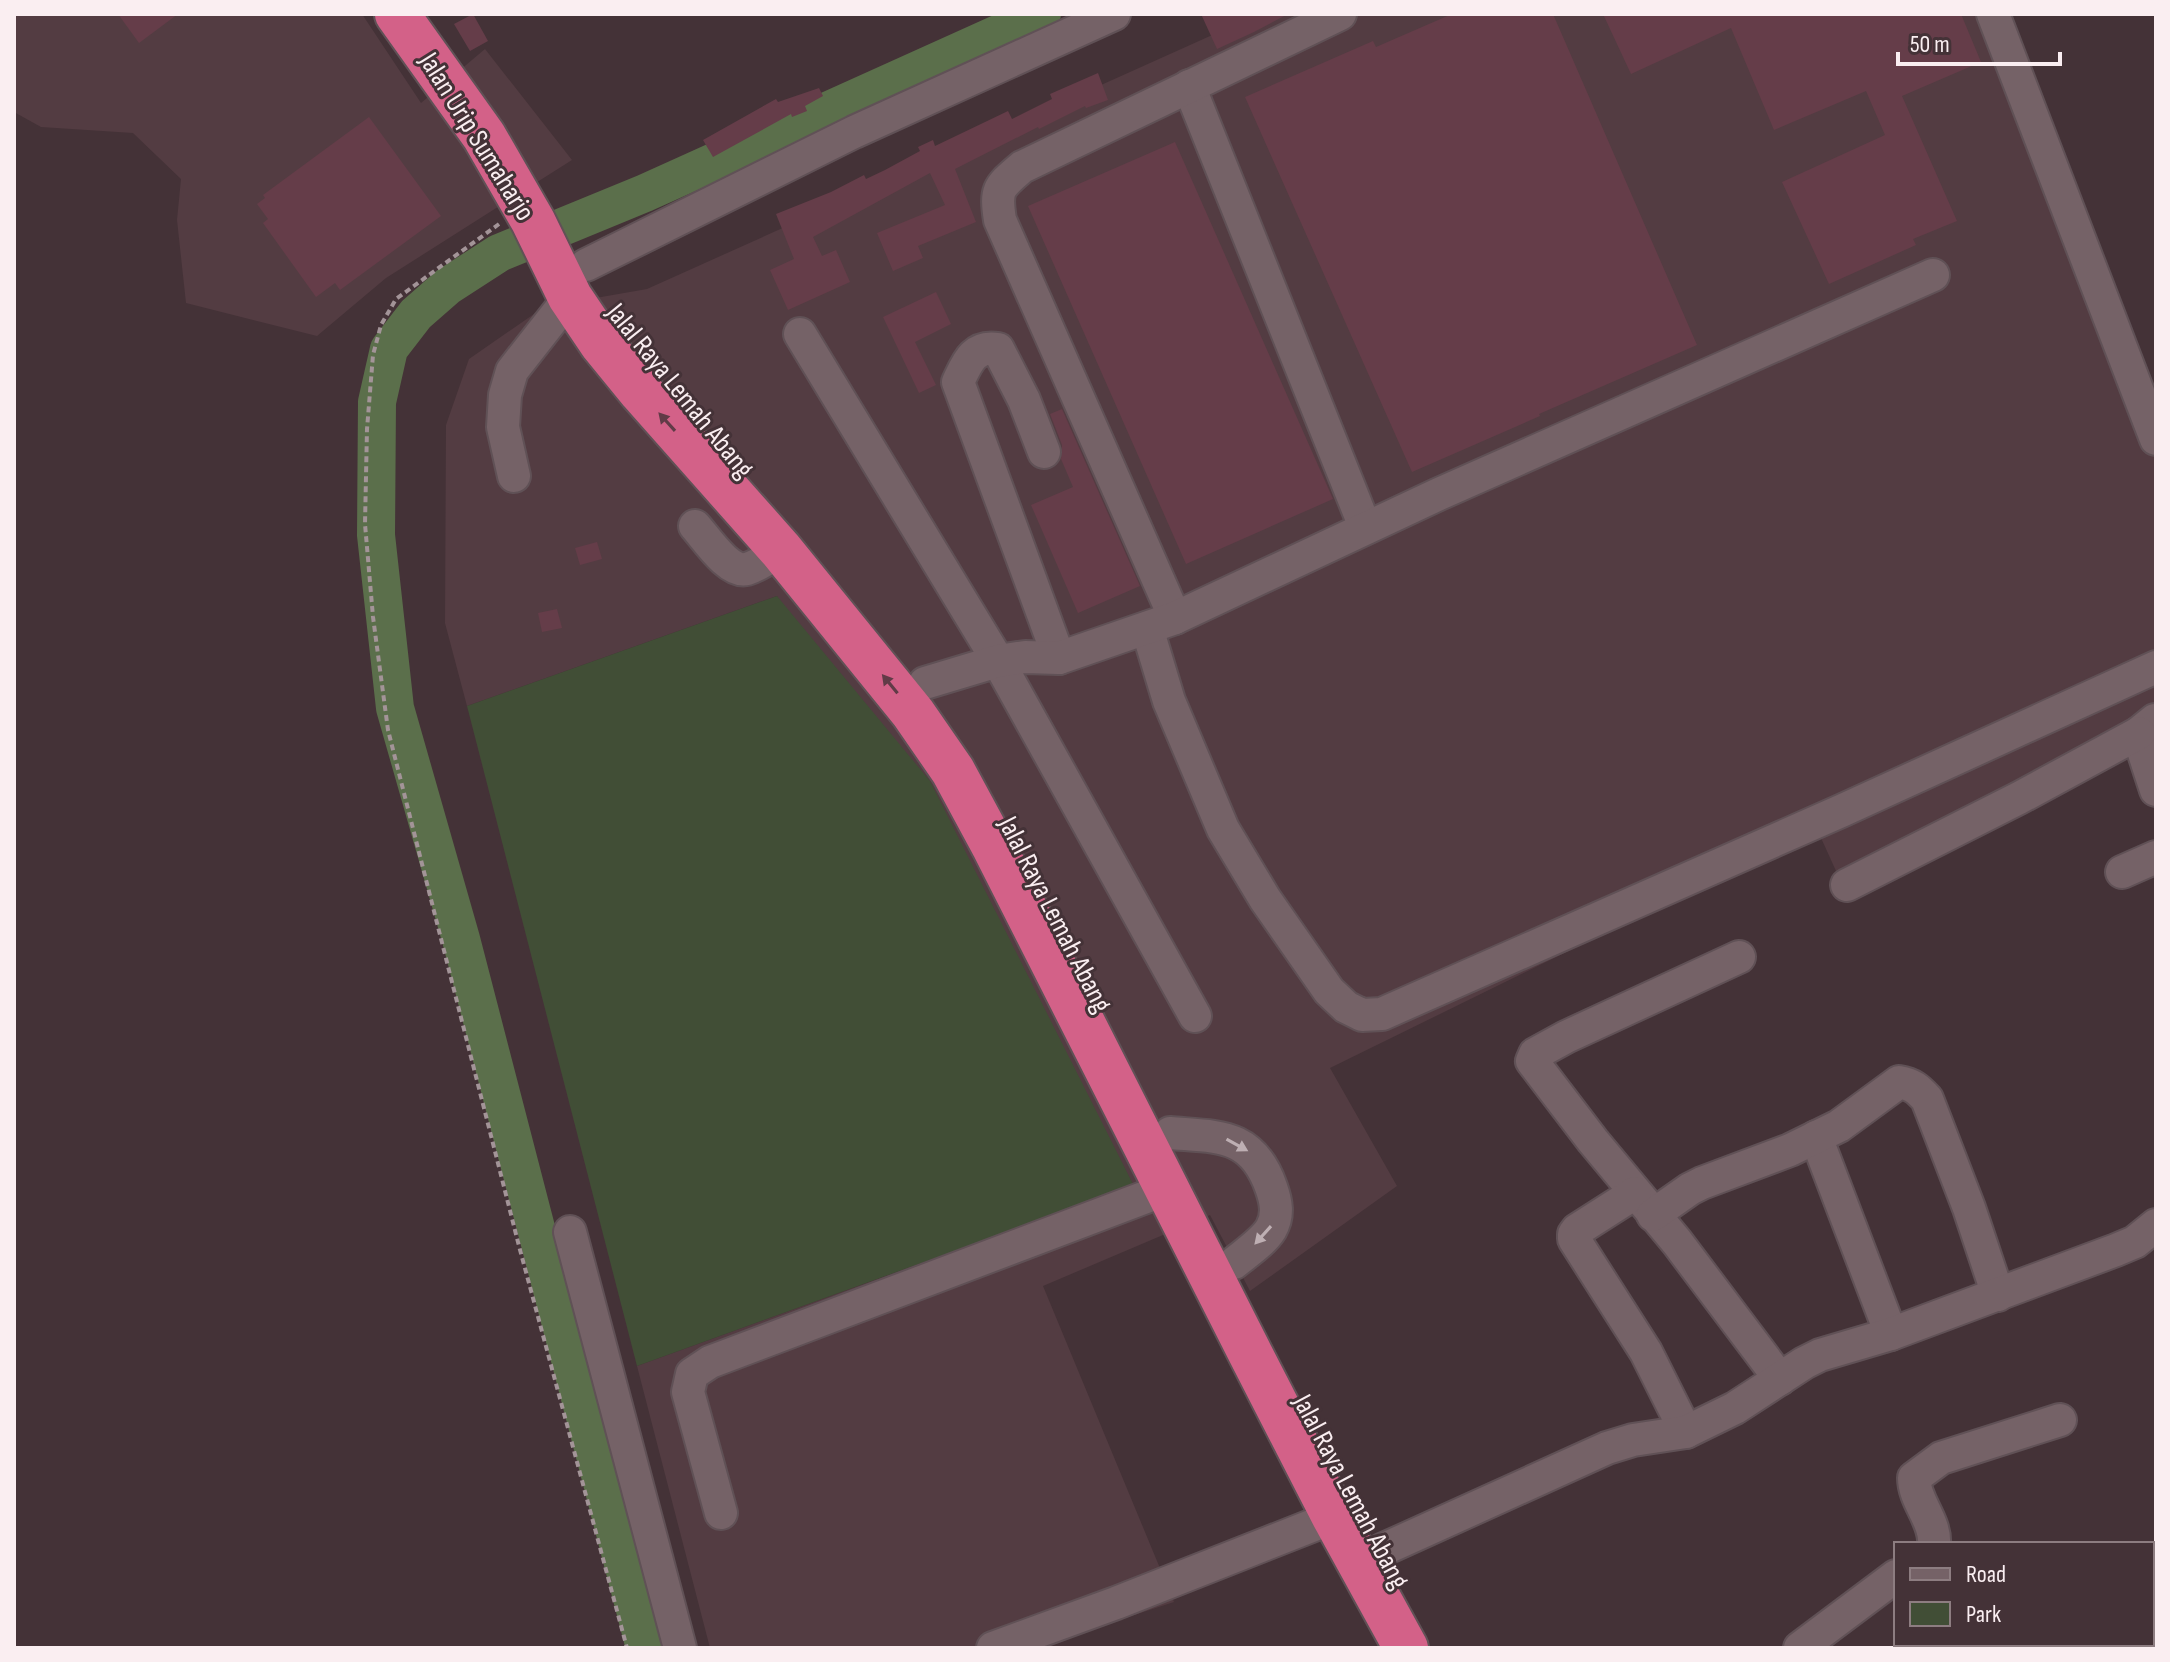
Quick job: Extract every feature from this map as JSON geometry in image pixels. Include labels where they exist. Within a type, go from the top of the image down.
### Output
[{"type":"highway","name":"Jalan Urip Sumaharjo","points":[[397,14],[484,136],[527,217],[571,268]]},
{"type":"highway","name":"Jalan Urip Sumaharjo","points":[[427,14],[493,109],[527,217]]},
{"type":"highway","name":"Jalal Raya Lemah Abang","points":[[571,268],[601,343],[781,550],[913,713],[953,771],[1334,1517],[1406,1648]]},
{"type":"highway","name":"Jalal Raya Lemah Abang","points":[[571,268],[600,291],[733,456],[876,621],[959,732],[1000,804],[1435,1648]]},
{"type":"street","points":[[514,476],[503,427],[508,383],[571,268],[854,132],[1114,14]]},
{"type":"street","points":[[1340,14],[1022,167],[1001,185],[997,201],[1000,220],[1161,623],[1169,701],[1223,829],[1265,899],[1322,981],[1346,1007],[1362,1015],[1382,1014],[1841,811],[2156,667]]},
{"type":"street","points":[[1993,14],[2156,439]]},
{"type":"street","points":[[1189,86],[1365,527]]},
{"type":"street","points":[[925,683],[998,661],[1025,657],[1059,658],[1161,623],[1365,527],[1933,275]]},
{"type":"street","points":[[800,334],[998,661],[1195,1016]]},
{"type":"street","points":[[1044,452],[1024,400],[998,349],[988,348],[969,357],[958,382],[1059,658]]},
{"type":"street","points":[[695,526],[737,570],[748,569],[781,550]]},
{"type":"street","points":[[1847,885],[2019,798],[2147,726],[2156,790]]},
{"type":"street","points":[[2122,872],[2156,857]]},
{"type":"street","points":[[1739,957],[1566,1037],[1532,1058],[1533,1064],[1711,1287],[1780,1379]]},
{"type":"street","points":[[1686,1432],[1637,1336],[1612,1301],[1574,1239],[1574,1234],[1577,1230],[1790,1150],[1839,1126],[1899,1082],[1919,1089],[1927,1099],[1998,1295]]},
{"type":"street","points":[[1170,1133],[1221,1137],[1237,1142],[1252,1154],[1267,1176],[1277,1216],[1270,1230],[1234,1263]]},
{"type":"street","points":[[1816,1137],[1891,1334]]},
{"type":"street","points":[[721,1513],[688,1392],[692,1374],[710,1362],[1167,1189]]},
{"type":"street","points":[[1382,1550],[1607,1448],[1633,1440],[1686,1432],[1735,1408],[1820,1355],[1891,1334],[2116,1250],[2135,1242],[2156,1225]]},
{"type":"street","points":[[570,1232],[680,1648]]},
{"type":"street","points":[[1934,1542],[1934,1534],[1914,1487],[1914,1478],[1920,1472],[1941,1458],[2060,1420]]},
{"type":"street","points":[[993,1648],[1334,1517]]},
{"type":"street","points":[[1800,1648],[1894,1578]]},
{"type":"path","points":[[527,217],[396,299],[381,325],[373,355],[367,429],[365,524],[388,730],[515,1232],[627,1648]]},
{"type":"shaded area","points":[[14,14],[362,14],[421,103],[485,49],[572,160],[386,278],[317,336],[186,303],[177,220],[181,179],[133,133],[41,127],[14,112]]},
{"type":"shaded area","points":[[1259,14],[1994,14],[2156,415],[2156,708],[1841,882],[1817,829],[1330,1068],[1397,1186],[1250,1291],[1210,1215],[1043,1286],[1174,1602],[1033,1648],[710,1648],[637,1366],[1134,1186],[777,596],[467,706],[445,623],[446,425],[469,359],[544,307],[647,289]]},
{"type":"shaded area","points":[[2154,1554],[2156,1648],[2060,1648],[2154,1646]]},
{"type":"green space","points":[[777,596],[930,781],[1134,1186],[637,1366],[467,706]]},
{"type":"building","points":[[118,14],[178,14],[139,43]]},
{"type":"building","points":[[473,14],[488,41],[470,51],[454,24]]},
{"type":"building","points":[[1201,14],[1288,14],[1217,49]]},
{"type":"building","points":[[1452,14],[1553,14],[1697,345],[1412,472],[1245,97],[1373,41],[1376,47]]},
{"type":"building","points":[[1603,14],[1961,14],[1981,62],[1902,96],[1957,221],[1913,239],[1916,245],[1829,284],[1782,182],[1885,135],[1866,91],[1774,130],[1731,28],[1631,74]]},
{"type":"building","points":[[1098,73],[1108,100],[1085,106],[1038,127],[955,169],[976,222],[918,246],[923,258],[893,271],[877,233],[945,205],[930,173],[813,237],[822,256],[836,250],[850,282],[788,310],[770,270],[794,259],[776,214],[864,175],[866,179],[920,151],[918,147],[933,140],[935,146],[1008,111],[1012,119],[1052,99],[1050,94]]},
{"type":"building","points":[[819,88],[823,96],[805,106],[807,111],[792,117],[791,114],[713,157],[703,140],[776,99],[778,102]]},
{"type":"building","points":[[369,117],[441,216],[340,290],[335,283],[316,297],[263,223],[268,219],[257,204],[265,198],[263,195]]},
{"type":"building","points":[[1175,142],[1333,499],[1186,564],[1028,206]]},
{"type":"building","points":[[936,292],[951,324],[915,342],[936,385],[919,393],[883,317]]},
{"type":"building","points":[[1062,409],[1140,586],[1078,613],[1031,505],[1073,487],[1061,459],[1062,445],[1050,414]]},
{"type":"building","points":[[597,542],[602,559],[580,565],[575,548]]},
{"type":"building","points":[[557,609],[562,628],[542,632],[538,613]]},
{"type":"waterway","points":[[645,1648],[461,939],[395,708],[376,535],[377,402],[389,349],[416,314],[448,286],[499,253],[645,193],[1042,14]]}]
